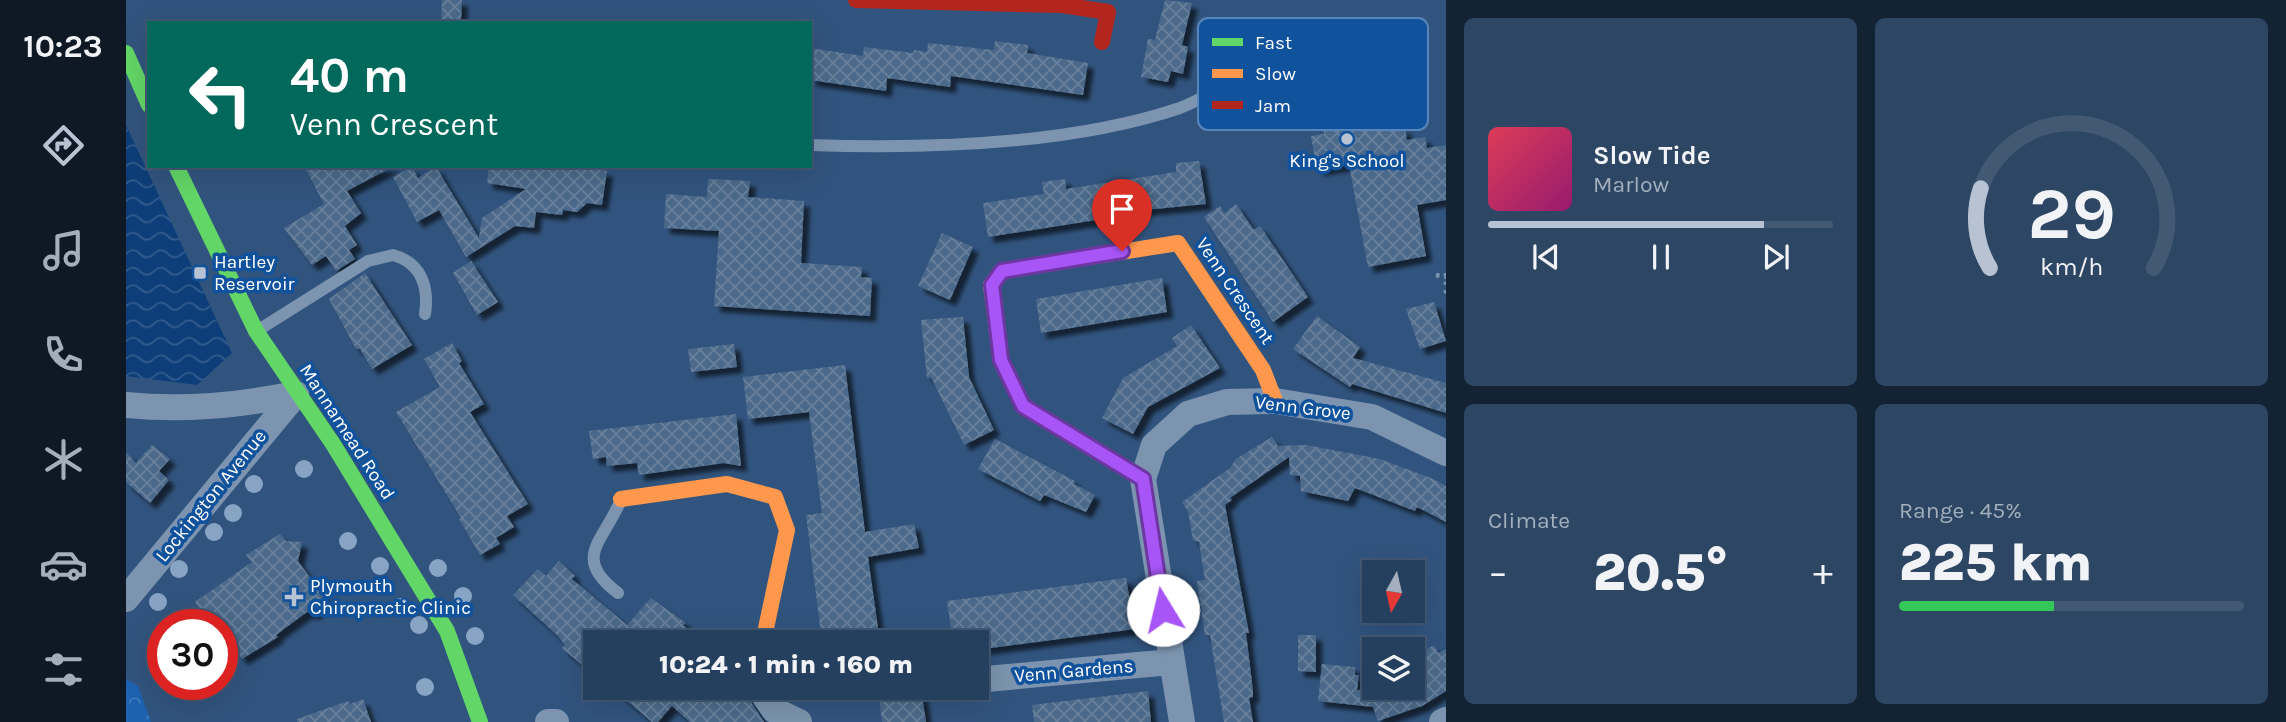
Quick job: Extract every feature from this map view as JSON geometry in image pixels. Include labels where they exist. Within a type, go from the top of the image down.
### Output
[{"type":"street","points":[[856,0],[1110,6],[1102,42]]},
{"type":"street","points":[[134,56],[147,98]]},
{"type":"street","name":"Mannamead Road","points":[[177,168],[256,331],[296,394],[334,444],[447,631],[480,722]]},
{"type":"street","name":"Venn Crescent","points":[[1143,479],[1023,406],[1001,360],[992,285],[1002,271],[1178,243],[1263,370],[1275,401]]},
{"type":"street","points":[[126,405],[169,410],[230,406],[296,394]]},
{"type":"street","name":"Lockington Avenue","points":[[126,599],[296,394]]},
{"type":"street","name":"Venn Grove","points":[[1182,722],[1143,479],[1154,445],[1188,414],[1227,402],[1275,401],[1372,418],[1446,453]]},
{"type":"street","points":[[621,499],[727,484],[775,497],[787,530],[766,630]]},
{"type":"street","name":"Venn Gardens","points":[[989,679],[1171,662]]},
{"type":"street","points":[[767,700],[774,710],[799,722]]},
{"type":"street","points":[[548,722],[555,722]]},
{"type":"lane","points":[[812,145],[961,143],[1083,131],[1151,117],[1192,104],[1198,99]]},
{"type":"lane","points":[[256,331],[368,261],[393,255],[414,265],[423,279],[427,299],[425,314]]},
{"type":"lane","points":[[618,593],[601,580],[593,559],[595,547],[621,499]]},
{"type":"path","points":[[1436,275],[1446,275],[1446,294]]},
{"type":"green space","points":[[126,679],[138,686],[151,722],[126,722]]},
{"type":"water","points":[[126,125],[232,353],[197,385],[126,376]]},
{"type":"building","points":[[442,0],[462,0],[461,21],[441,21]]},
{"type":"building","points":[[1165,0],[1192,3],[1182,45],[1188,47],[1183,74],[1171,71],[1168,82],[1141,77],[1148,39],[1155,40]]},
{"type":"building","points":[[995,41],[1028,45],[1027,53],[1088,63],[1083,95],[951,76],[950,87],[887,78],[886,91],[812,80],[812,48],[863,56],[864,47],[913,53],[914,50],[927,52],[928,43],[994,50]]},
{"type":"building","points":[[1323,130],[1405,130],[1407,140],[1425,137],[1427,148],[1446,145],[1446,200],[1417,205],[1426,256],[1368,267],[1349,165],[1317,170],[1311,136],[1324,134]]},
{"type":"building","points":[[1199,161],[1206,204],[1114,213],[1115,217],[988,237],[983,203],[1044,194],[1042,182],[1065,179],[1066,189],[1176,172],[1176,163]]},
{"type":"building","points":[[305,168],[390,168],[347,191],[361,213],[345,226],[357,245],[349,250],[355,259],[336,271],[326,256],[312,265],[284,228],[324,204]]},
{"type":"building","points":[[413,168],[418,178],[437,168],[479,238],[482,218],[526,189],[487,183],[489,168],[588,168],[607,171],[602,205],[587,203],[577,212],[563,210],[562,215],[536,212],[534,228],[515,226],[466,257],[439,210],[417,222],[393,177]]},
{"type":"building","points":[[708,179],[750,181],[748,197],[804,201],[801,263],[862,267],[861,277],[872,278],[870,316],[714,306],[719,231],[664,228],[666,194],[707,197]]},
{"type":"building","points":[[1236,204],[1254,230],[1260,226],[1308,297],[1273,322],[1204,217],[1220,206],[1224,213]]},
{"type":"building","points":[[942,233],[973,247],[950,300],[918,286]]},
{"type":"building","points":[[471,261],[498,302],[477,315],[453,273]]},
{"type":"building","points":[[365,273],[412,345],[372,369],[360,349],[356,349],[329,299]]},
{"type":"building","points":[[1162,278],[1167,312],[1041,333],[1036,299]]},
{"type":"building","points":[[1434,302],[1446,341],[1420,349],[1406,309]]},
{"type":"building","points":[[1317,316],[1360,347],[1353,358],[1446,383],[1446,413],[1352,384],[1350,387],[1293,349]]},
{"type":"building","points":[[963,317],[969,377],[994,430],[964,445],[931,377],[927,378],[921,320]]},
{"type":"building","points":[[1191,325],[1220,368],[1148,407],[1133,434],[1102,418],[1123,378],[1177,346],[1172,338]]},
{"type":"building","points":[[452,343],[462,361],[459,363],[484,404],[470,412],[528,504],[507,516],[514,527],[496,538],[500,544],[480,555],[459,519],[461,518],[396,412],[440,387],[424,359]]},
{"type":"building","points":[[734,344],[737,367],[691,372],[688,349]]},
{"type":"building","points":[[845,365],[865,532],[914,524],[919,548],[868,557],[878,630],[820,630],[806,515],[822,513],[809,412],[748,419],[743,377]]},
{"type":"building","points":[[736,414],[741,466],[724,463],[639,475],[637,463],[607,466],[606,457],[593,459],[589,431]]},
{"type":"building","points":[[1272,437],[1278,446],[1306,445],[1380,459],[1431,478],[1446,486],[1446,522],[1417,507],[1415,511],[1355,488],[1348,501],[1301,491],[1300,476],[1290,475],[1289,457],[1230,498],[1232,500],[1225,505],[1249,633],[1246,633],[1253,691],[1253,697],[1249,698],[1253,722],[1224,722],[1210,635],[1205,635],[1197,581],[1205,580],[1199,542],[1193,540],[1188,512],[1182,502],[1230,468],[1236,459]]},
{"type":"building","points":[[995,439],[1075,481],[1074,484],[1095,495],[1086,512],[1044,495],[1040,501],[978,469]]},
{"type":"building","points":[[152,445],[170,459],[159,471],[169,480],[150,503],[126,482],[126,452],[136,463]]},
{"type":"building","name":"Plymouth Chiropractic Clinic","points":[[280,534],[286,541],[302,542],[298,561],[326,600],[313,614],[307,612],[276,635],[278,637],[242,659],[238,653],[238,609],[200,609],[195,602],[252,562],[246,555]]},
{"type":"building","points":[[559,561],[575,576],[572,579],[627,625],[651,598],[686,623],[683,625],[689,630],[583,630],[583,666],[562,648],[565,645],[558,636],[513,595],[538,569],[546,576]]},
{"type":"building","points":[[1126,578],[1135,629],[989,648],[989,630],[951,630],[947,601]]},
{"type":"building","points":[[1298,635],[1316,635],[1316,672],[1298,671]]},
{"type":"building","points":[[1434,645],[1438,653],[1446,649],[1446,691],[1422,706],[1378,721],[1373,707],[1318,701],[1322,664],[1355,667],[1355,675],[1359,675],[1357,690],[1362,690],[1362,700],[1425,700],[1425,650]]},
{"type":"building","points":[[1148,691],[1151,722],[1034,722],[1032,705]]},
{"type":"building","points":[[363,699],[371,722],[297,722],[297,719],[348,701],[350,704]]},
{"type":"building","points":[[626,700],[750,700],[764,722],[690,722],[672,706],[658,722],[652,722]]},
{"type":"building","points":[[879,700],[923,700],[926,722],[882,722]]},
{"type":"traffic: fast","points":[[126,53],[147,100]]},
{"type":"traffic: fast","points":[[177,168],[256,331],[333,444],[447,631],[480,722]]},
{"type":"traffic: slow","points":[[1143,479],[1023,406],[1001,360],[991,285],[1002,271],[1178,243],[1263,370],[1275,401]]},
{"type":"traffic: slow","points":[[621,499],[727,484],[775,497],[787,530],[766,630]]},
{"type":"traffic: jam","points":[[856,0],[1062,5],[1108,12],[1102,42]]},
{"type":"place","name":"King's School","points":[[1347,139]]},
{"type":"place","name":"Hartley Reservoir","points":[[200,273]]},
{"type":"place","name":"Plymouth Chiropractic Clinic","points":[[294,597]]},
{"type":"route","points":[[1122,251],[1002,271],[995,276],[992,285],[1001,360],[1023,406],[1143,479],[1163,610]]}]
